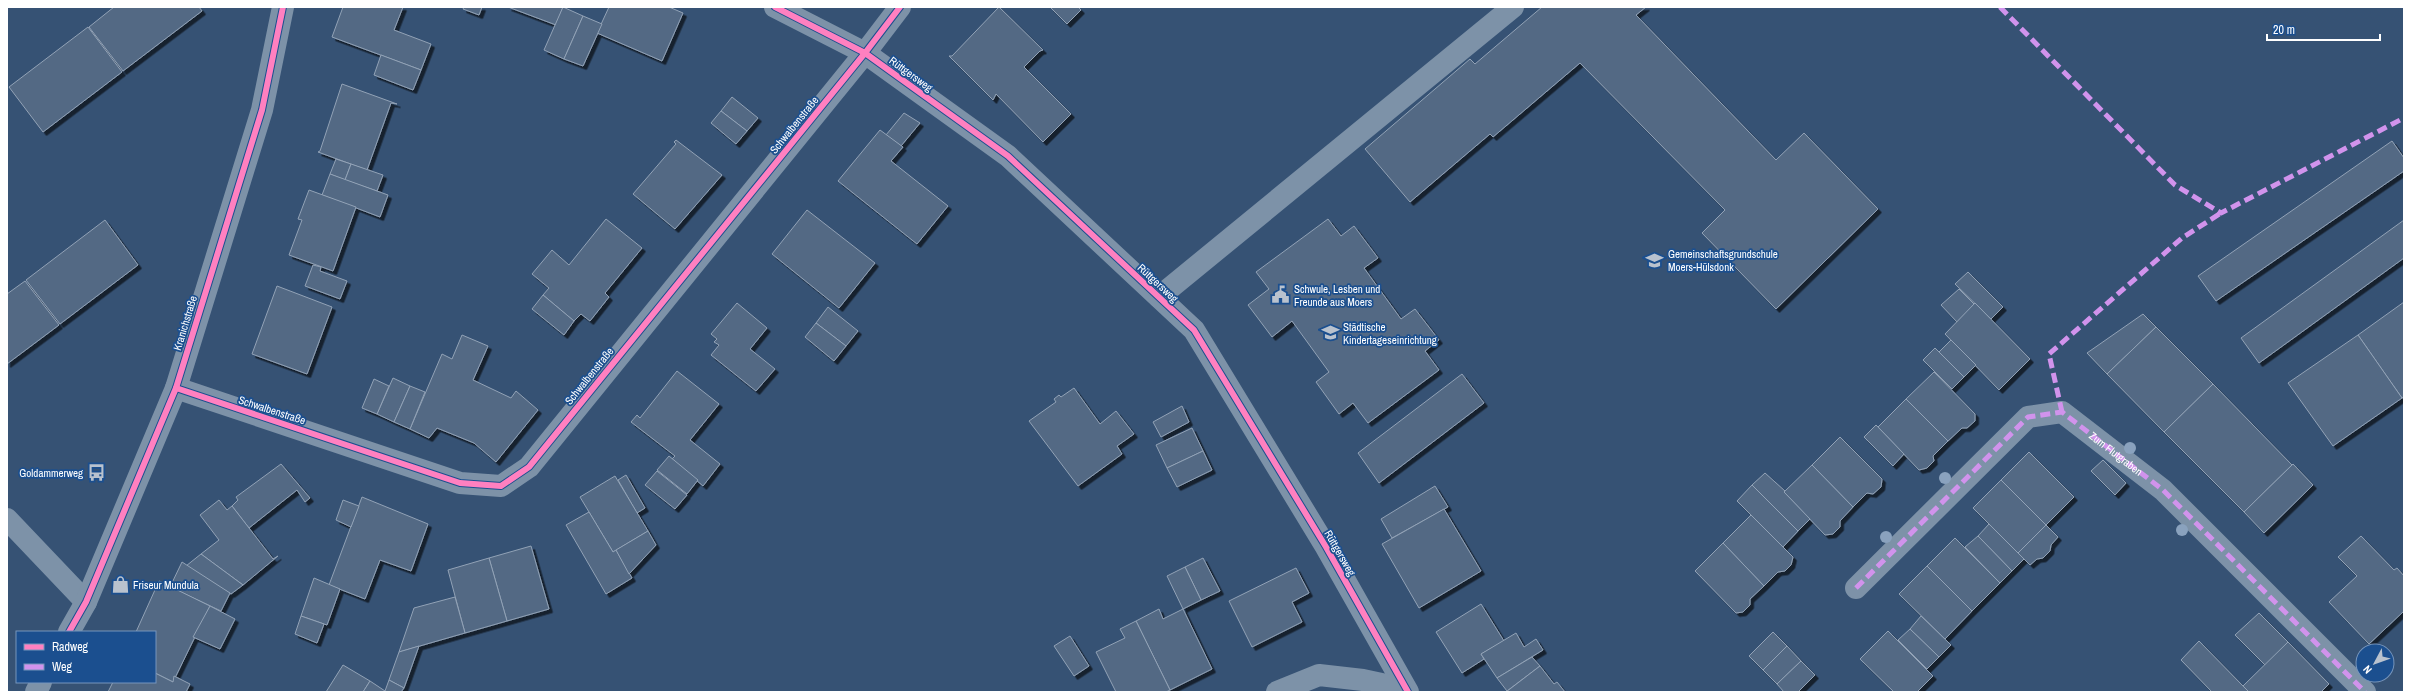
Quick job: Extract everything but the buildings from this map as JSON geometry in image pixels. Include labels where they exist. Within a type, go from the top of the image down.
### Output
[{"type":"street","name":"Kranichstraße","points":[[70,631],[86,602],[176,388],[262,110],[282,7]]},
{"type":"street","name":"Rüttgersweg","points":[[775,7],[865,53],[1008,156],[1194,330],[1326,547],[1406,690]]},
{"type":"street","name":"Schwalbenstraße","points":[[176,388],[460,483],[501,486],[529,467],[865,53],[900,7]]},
{"type":"street","points":[[1158,297],[1512,7]]},
{"type":"street","name":"Zum Flutgraben","points":[[1856,588],[2028,417],[2062,412],[2164,490],[2365,692]]},
{"type":"street","points":[[7,519],[86,602]]},
{"type":"street","points":[[1277,692],[1319,675],[1363,680],[1406,690]]},
{"type":"street","points":[[36,692],[40,683]]},
{"type":"marked path","points":[[2000,7],[2175,185],[2221,213],[2404,118]]},
{"type":"marked path","points":[[2062,412],[2049,354],[2182,238],[2221,213]]},
{"type":"marked path","points":[[1856,588],[2028,417],[2062,412],[2163,490],[2365,692]]},
{"type":"cycle path","points":[[70,631],[86,602],[176,388],[262,110],[283,7]]},
{"type":"cycle path","points":[[775,7],[865,53],[1008,156],[1194,330],[1326,547],[1408,692]]},
{"type":"cycle path","points":[[176,388],[460,483],[501,486],[529,467],[865,53],[900,7]]},
{"type":"place","name":"Gemeinschaftsgrundschule Moers-Hülsdonk","points":[[1655,260]]},
{"type":"place","name":"Schwule, Lesben und Freunde aus Moers","points":[[1281,295]]},
{"type":"place","name":"Städtische Kindertageseinrichtung","points":[[1330,333]]},
{"type":"place","name":"Goldammerweg","points":[[96,473]]},
{"type":"place","name":"Friseur Mundula","points":[[120,585]]}]
